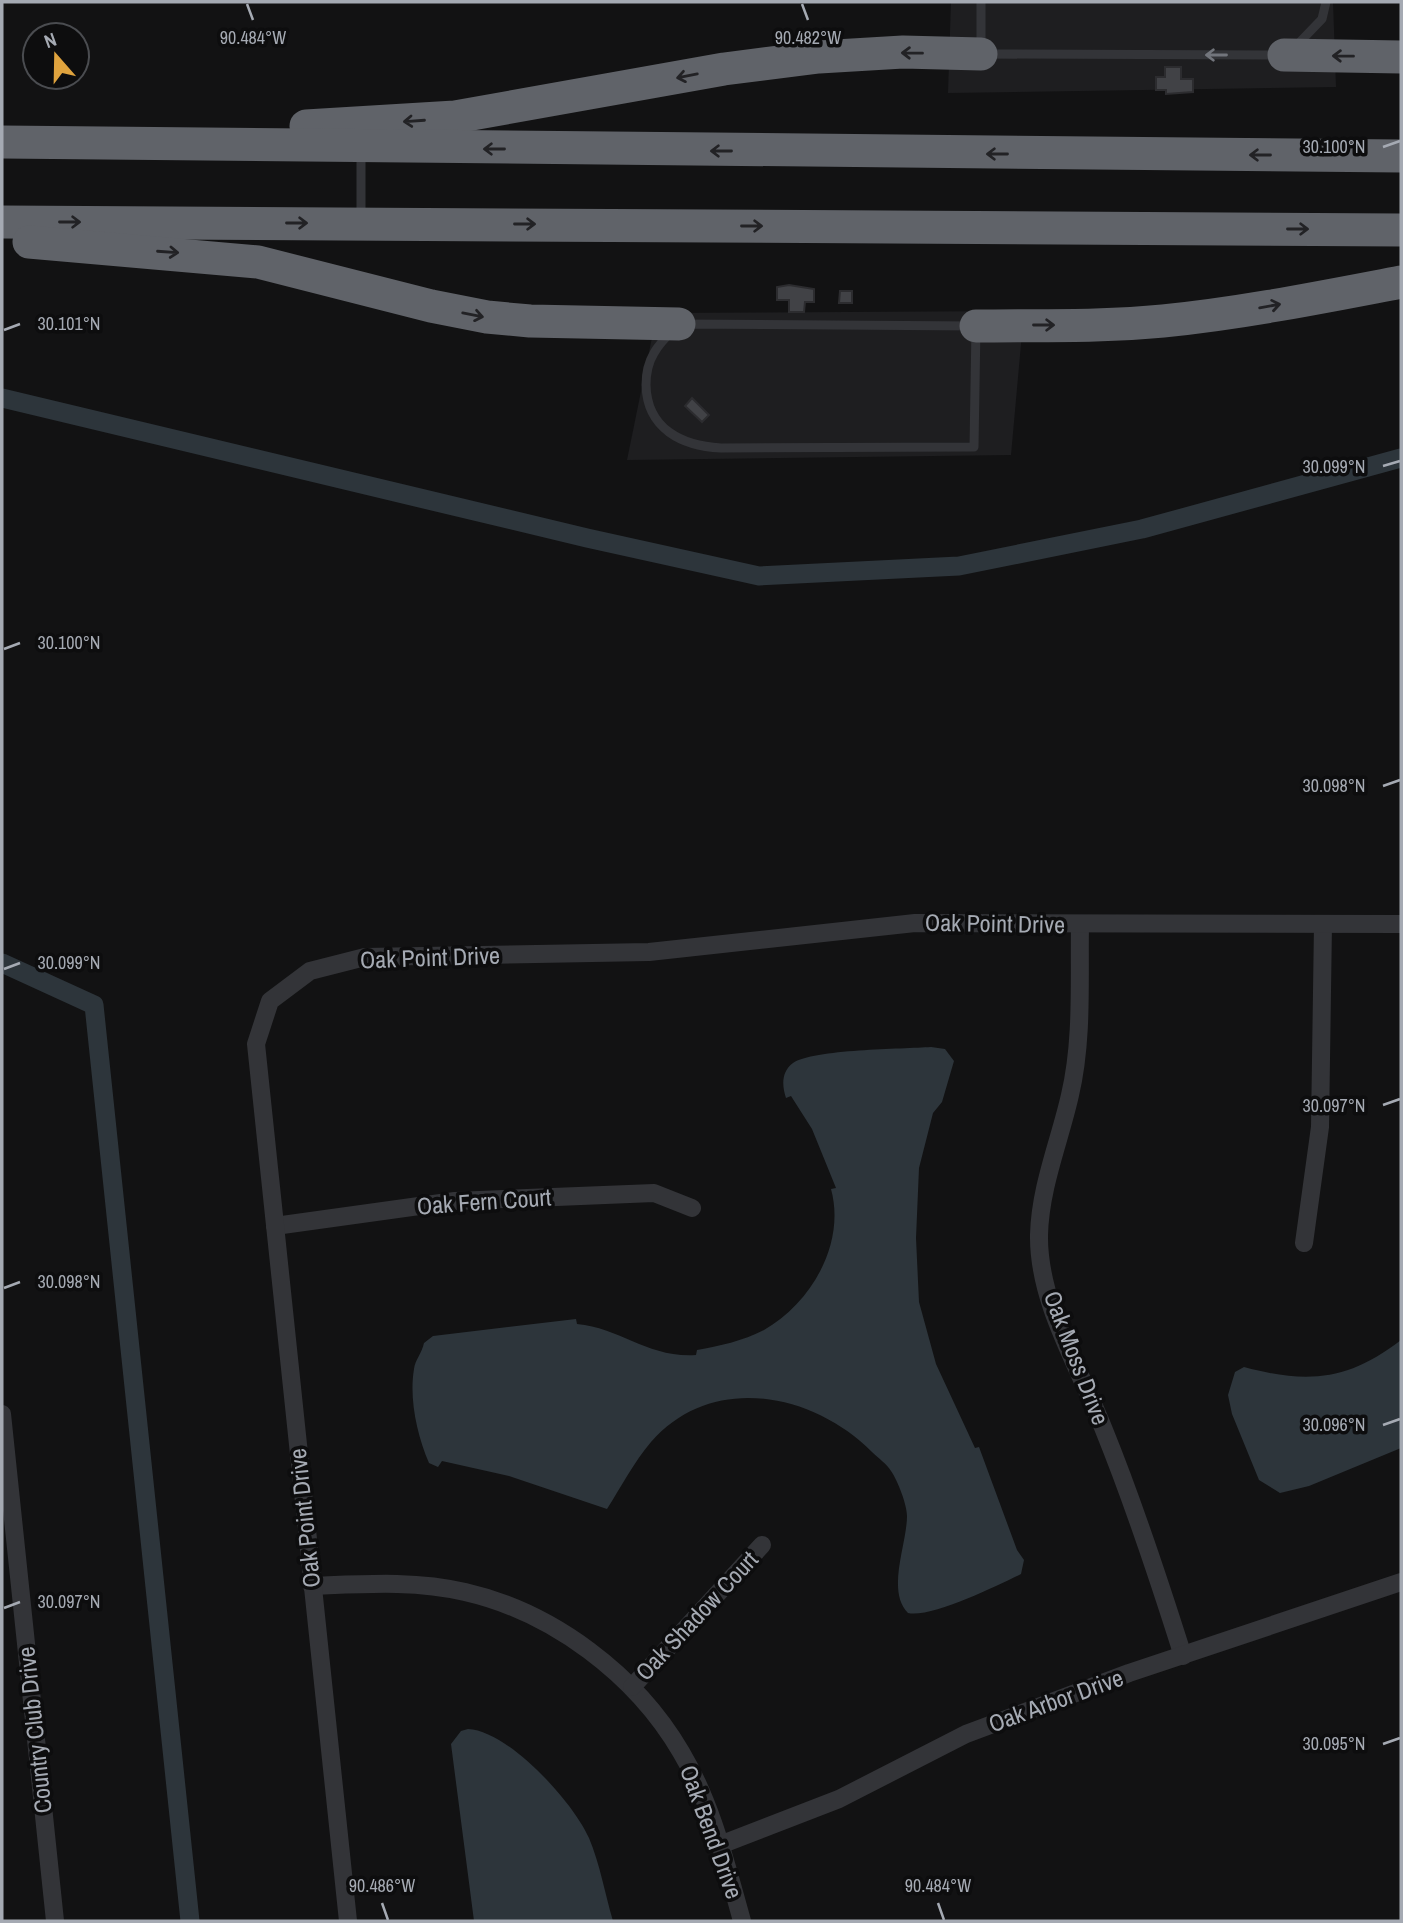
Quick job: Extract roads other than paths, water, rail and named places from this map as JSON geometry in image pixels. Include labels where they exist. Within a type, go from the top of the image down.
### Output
[{"type":"highway","points":[[2,140],[455,117],[772,63],[903,52],[981,54]]},
{"type":"highway","points":[[1284,55],[1401,57]]},
{"type":"highway","points":[[2,140],[361,148],[1401,156]]},
{"type":"highway","points":[[2,222],[1401,230]]},
{"type":"highway","points":[[2,240],[258,262],[430,306],[487,317],[530,321],[679,324]]},
{"type":"highway","points":[[976,326],[1107,325],[1195,318],[1401,282]]},
{"type":"street","name":"Oak Point Drive","points":[[348,1921],[256,1044],[270,1000],[310,971],[365,957],[649,952],[915,923],[1401,924]]},
{"type":"street","points":[[1304,1243],[1320,1126],[1323,924]]},
{"type":"street","name":"Oak Moss Drive","points":[[1080,925],[1079,1019],[1071,1092],[1049,1173],[1039,1235],[1049,1301],[1104,1430],[1148,1548],[1183,1656]]},
{"type":"street","name":"Oak Fern Court","points":[[275,1226],[455,1201],[654,1193],[692,1208]]},
{"type":"street","name":"Country Club Drive","points":[[2,1414],[55,1921]]},
{"type":"street","name":"Oak Shadow Court","points":[[632,1687],[762,1545]]},
{"type":"street","name":"Oak Arbor Drive","points":[[720,1845],[839,1799],[966,1734],[1401,1582]]},
{"type":"street","name":"Oak Bend Drive","points":[[312,1586],[370,1583],[467,1592],[514,1609],[560,1632],[599,1658],[632,1687],[681,1752],[702,1794],[742,1921]]},
{"type":"lane","points":[[981,2],[981,54],[1284,55],[1315,29],[1322,19],[1326,2]]},
{"type":"lane","points":[[361,148],[361,224]]},
{"type":"lane","points":[[679,324],[976,326],[974,447],[702,447],[665,432],[653,416],[649,404],[646,374],[653,354],[679,324]]},
{"type":"waterway","points":[[2,398],[587,538],[759,576],[959,566],[1142,529],[1401,458]]},
{"type":"waterway","points":[[2,963],[94,1005],[190,1921]]}]
